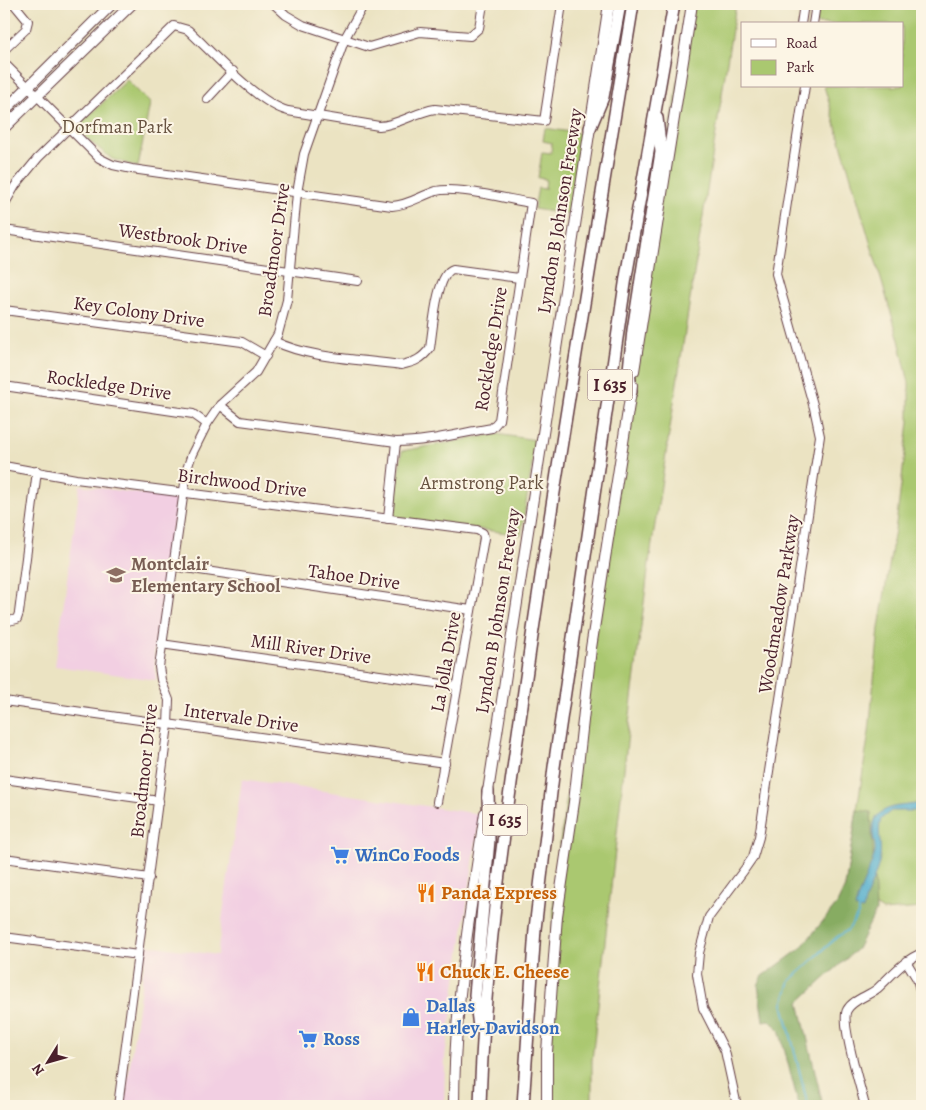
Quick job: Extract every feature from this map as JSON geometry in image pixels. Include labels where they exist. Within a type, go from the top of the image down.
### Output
[{"type":"highway","points":[[590,128],[603,97],[620,4]]},
{"type":"highway","name":"Lyndon B Johnson Freeway","points":[[480,1106],[481,1051],[504,820],[552,504],[633,4]]},
{"type":"highway","name":"I 635","points":[[523,1106],[535,938],[554,766],[626,277],[674,4]]},
{"type":"highway","points":[[631,392],[629,370],[632,339],[661,152],[656,104]]},
{"type":"highway","points":[[481,1051],[475,996],[489,840],[488,791]]},
{"type":"main road","points":[[4,111],[112,4]]},
{"type":"main road","points":[[4,128],[132,4]]},
{"type":"main road","name":"Lyndon B Johnson Freeway","points":[[454,1106],[454,1058],[462,970],[609,4]]},
{"type":"main road","points":[[547,1106],[548,1036],[557,916],[574,802],[594,629],[692,4]]},
{"type":"street","points":[[4,50],[26,29],[28,21],[14,4]]},
{"type":"street","points":[[274,4],[295,21],[369,47],[420,32],[470,36],[479,28],[483,4]]},
{"type":"street","name":"Broadmoor Drive","points":[[118,1106],[168,724],[169,700],[161,680],[161,644],[184,492],[192,454],[207,424],[220,405],[256,372],[274,341],[285,310],[297,193],[304,154],[345,38],[364,4]]},
{"type":"street","points":[[4,206],[24,174],[174,26],[188,30],[272,106],[318,117],[387,126],[420,111],[435,109],[544,121],[562,4]]},
{"type":"street","points":[[801,22],[804,4]]},
{"type":"street","points":[[813,22],[816,4]]},
{"type":"street","points":[[4,63],[99,158],[113,165],[297,193]]},
{"type":"street","points":[[207,99],[233,71]]},
{"type":"street","name":"Woodmeadow Parkway","points":[[737,1106],[725,1051],[703,1008],[697,974],[699,953],[709,917],[753,857],[760,837],[820,436],[814,408],[776,274],[804,88]]},
{"type":"street","name":"Rockledge Drive","points":[[220,405],[240,421],[396,442],[418,442],[492,428],[499,420],[518,278],[531,203],[460,191],[436,191],[404,205],[392,206],[297,193]]},
{"type":"street","name":"Westbrook Drive","points":[[4,230],[358,281]]},
{"type":"street","points":[[274,341],[288,348],[308,352],[402,365],[415,362],[430,348],[441,281],[448,271],[453,269],[518,278]]},
{"type":"street","name":"Key Colony Drive","points":[[4,310],[242,342],[266,356]]},
{"type":"street","name":"Rockledge Drive","points":[[4,386],[193,414],[207,424]]},
{"type":"street","points":[[388,519],[396,442]]},
{"type":"street","name":"Birchwood Drive","points":[[4,466],[76,480],[477,530]]},
{"type":"street","points":[[4,622],[17,619],[19,613],[37,471]]},
{"type":"street","name":"La Jolla Drive","points":[[437,802],[484,538],[483,533],[477,530]]},
{"type":"street","name":"Tahoe Drive","points":[[172,566],[471,610]]},
{"type":"street","name":"Mill River Drive","points":[[161,644],[457,686]]},
{"type":"street","name":"Intervale Drive","points":[[4,701],[445,763]]},
{"type":"street","points":[[4,779],[159,801]]},
{"type":"street","points":[[4,858],[149,878]]},
{"type":"street","points":[[4,936],[138,955]]},
{"type":"street","points":[[865,1106],[846,1027],[846,1012],[854,1002],[875,991],[906,961],[922,953]]},
{"type":"street","points":[[906,961],[917,979],[922,997]]},
{"type":"shaded area","name":"Montclair Elementary School","points":[[80,485],[177,499],[154,652],[156,680],[55,666]]},
{"type":"shaded area","points":[[242,779],[480,814],[445,1057],[444,1106],[124,1106],[147,945],[217,955]]},
{"type":"green space","points":[[690,4],[736,4],[649,563],[631,706],[592,1060],[592,1106],[550,1106],[547,1094],[555,874]]},
{"type":"green space","points":[[819,4],[922,4],[922,908],[883,911],[845,887],[869,732],[879,628],[897,517],[909,422],[909,383],[899,340],[825,88],[904,88],[904,22],[816,22]]},
{"type":"green space","name":"Dorfman Park","points":[[127,80],[150,103],[138,167],[112,159],[75,129]]},
{"type":"green space","points":[[545,128],[583,134],[571,215],[534,209],[538,188],[545,189],[546,179],[538,178],[542,152],[551,153],[552,143],[543,141]]},
{"type":"green space","name":"Armstrong Park","points":[[496,434],[536,440],[521,535],[392,517],[402,451]]},
{"type":"green space","points":[[857,810],[871,812],[876,911],[857,949],[799,1002],[823,1106],[799,1106],[779,1029],[769,1020],[763,1021],[758,985],[763,976],[800,949],[837,904],[845,887]]},
{"type":"water","points":[[922,803],[922,811],[891,811],[881,819],[879,829],[879,865],[866,897],[863,910],[855,908],[875,853],[873,833],[877,816],[889,808]]},
{"type":"waterway","points":[[808,1106],[783,1004],[790,981],[837,937],[848,930],[859,913],[859,907]]},
{"type":"place","name":"Montclair Elementary School","points":[[116,575]]},
{"type":"place","name":"WinCo Foods","points":[[340,855]]},
{"type":"place","name":"Panda Express","points":[[426,893]]},
{"type":"place","name":"Chuck E. Cheese","points":[[425,972]]},
{"type":"place","name":"Dallas Harley-Davidson","points":[[411,1017]]},
{"type":"place","name":"Ross","points":[[308,1039]]}]
